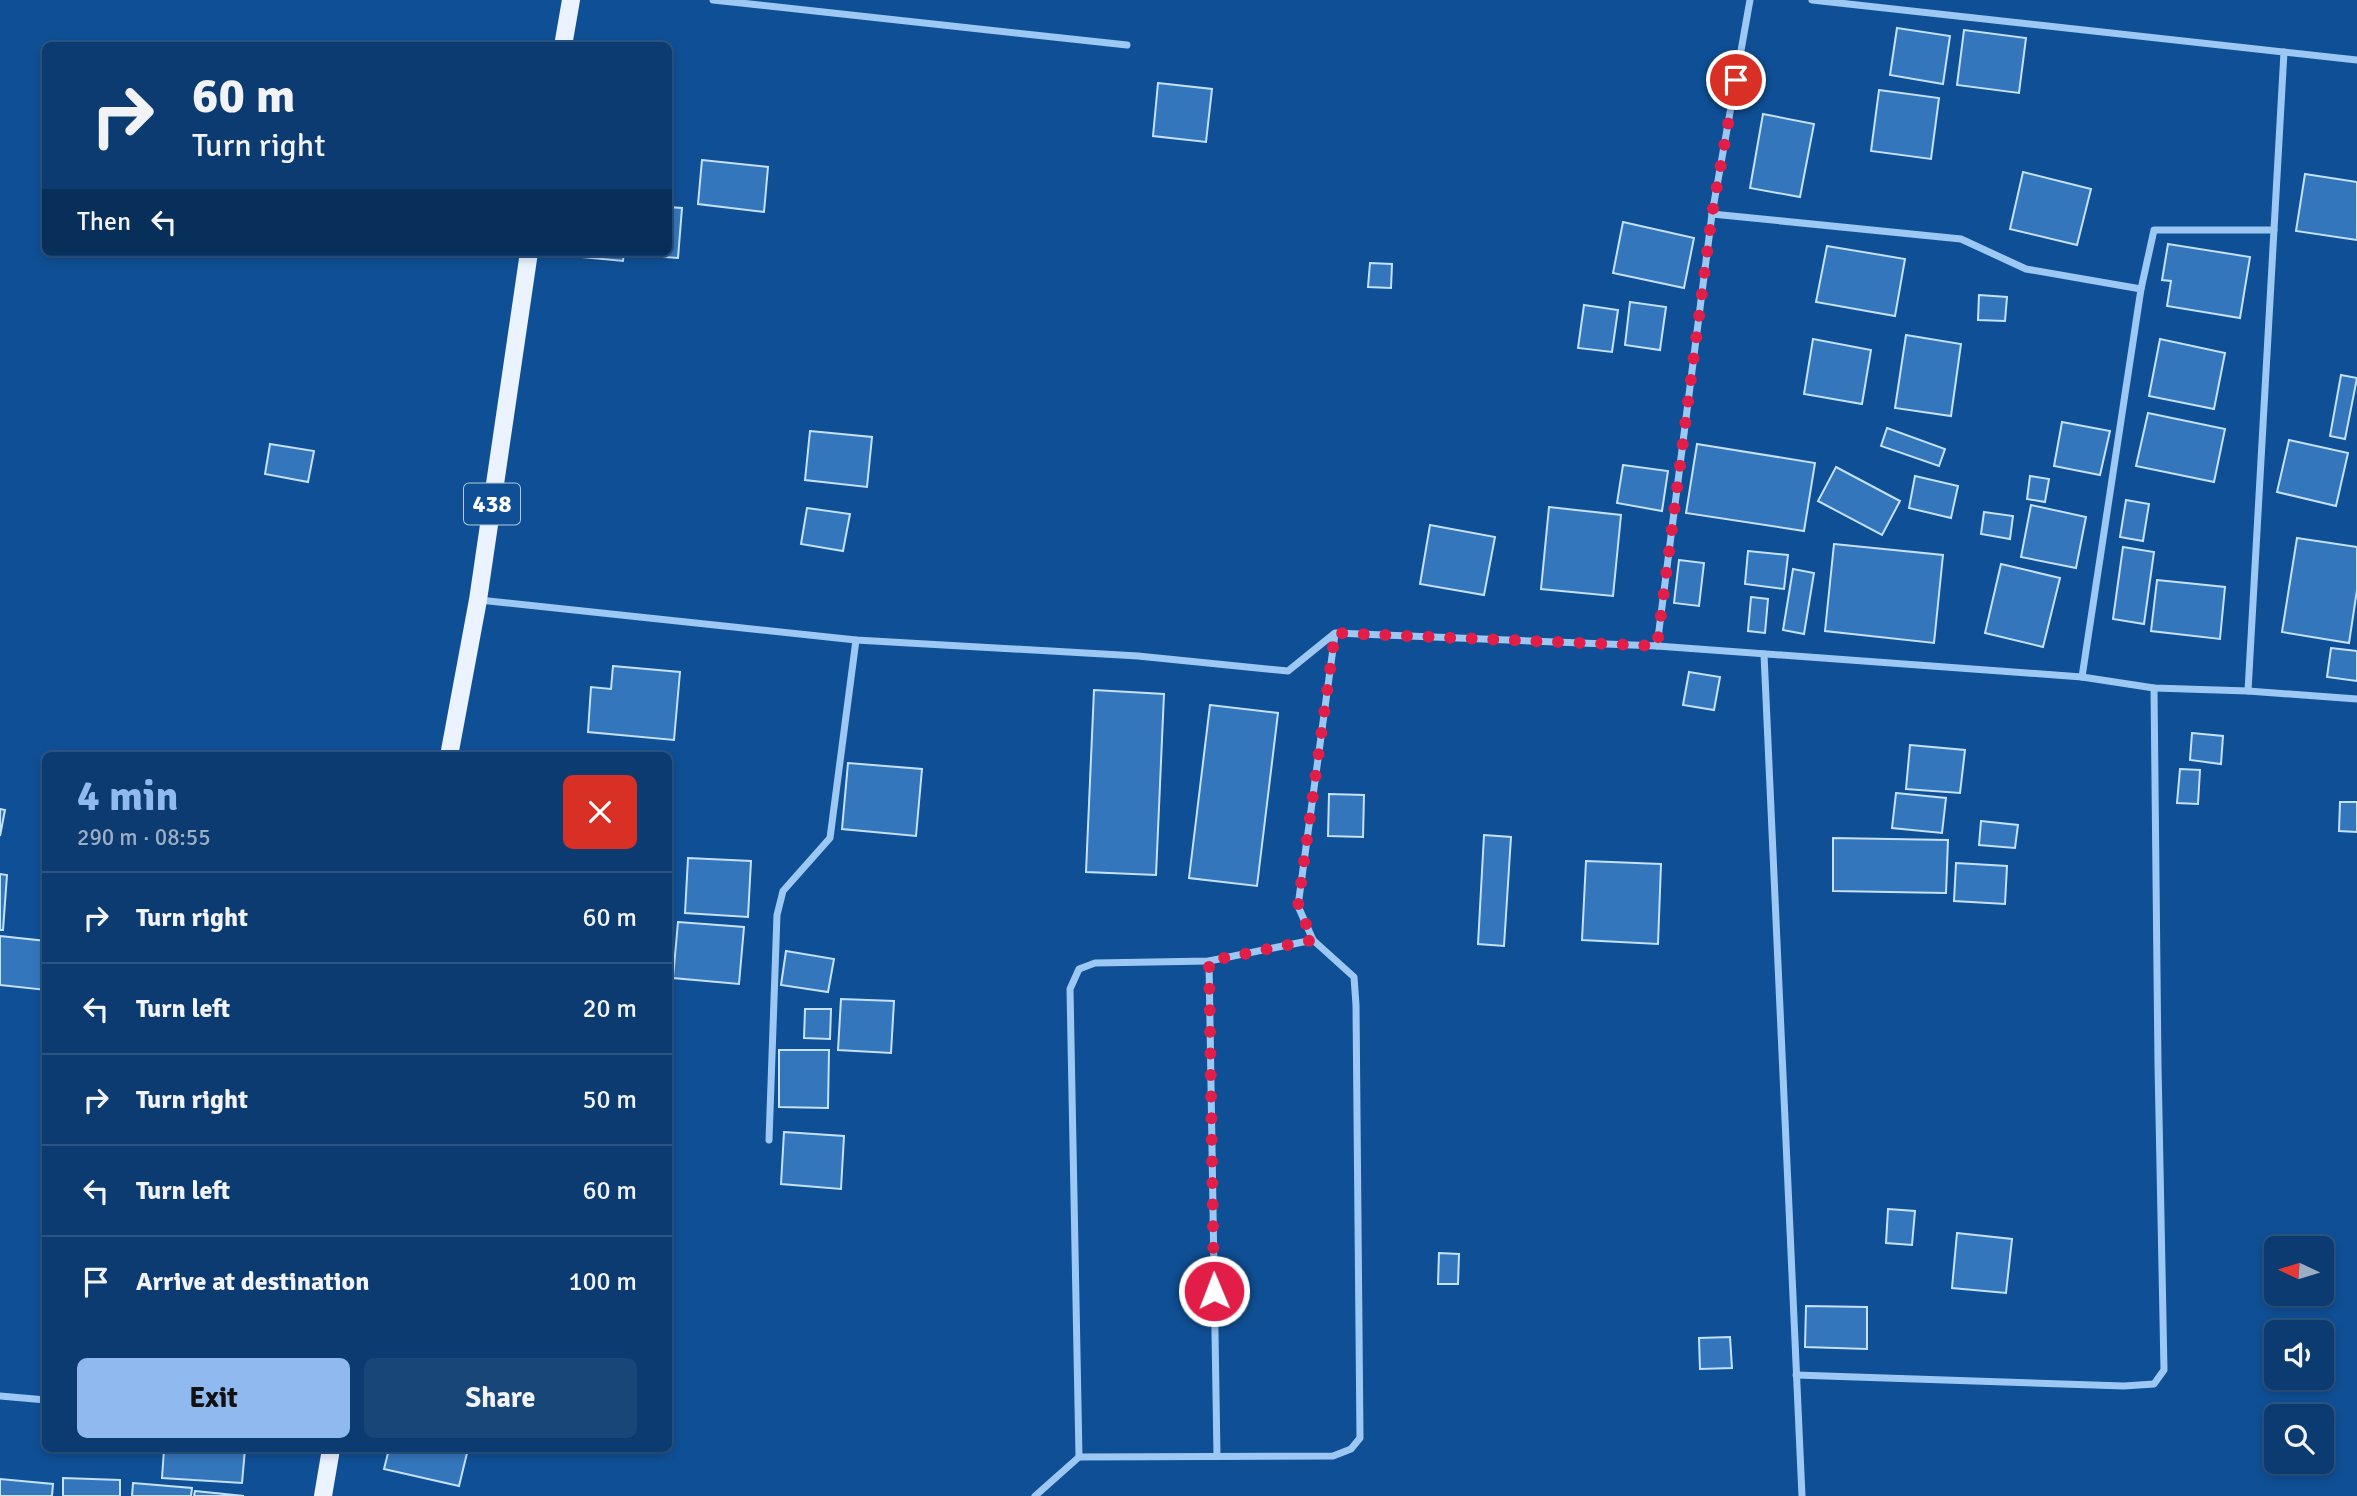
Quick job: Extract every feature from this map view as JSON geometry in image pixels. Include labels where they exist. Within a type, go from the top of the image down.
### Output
[{"type":"main road","points":[[564,42],[571,0]]},
{"type":"main road","name":"438","points":[[450,752],[478,600],[529,256]]},
{"type":"main road","points":[[323,1496],[330,1452]]},
{"type":"street","points":[[713,0],[1127,44]]},
{"type":"street","points":[[1657,646],[1712,214],[1750,0]]},
{"type":"street","points":[[1812,0],[2357,60]]},
{"type":"street","points":[[2249,691],[2284,52]]},
{"type":"street","points":[[1712,214],[1961,239],[2026,269],[2141,289]]},
{"type":"street","points":[[2082,677],[2141,289],[2154,230],[2274,230]]},
{"type":"street","points":[[478,600],[856,640],[1138,656],[1288,671],[1335,633],[1657,646],[2082,677],[2154,688],[2249,691],[2357,699]]},
{"type":"street","points":[[1035,1496],[1079,1457],[1333,1456],[1351,1449],[1360,1438],[1354,977],[1313,940],[1298,906],[1335,633]]},
{"type":"street","points":[[769,1140],[777,915],[783,891],[830,838],[856,640]]},
{"type":"street","points":[[1764,654],[1802,1496]]},
{"type":"street","points":[[1796,1375],[2124,1386],[2154,1384],[2164,1370],[2154,688]]},
{"type":"street","points":[[1079,1457],[1070,989],[1079,969],[1095,963],[1209,961],[1313,940]]},
{"type":"street","points":[[1209,961],[1217,1456]]},
{"type":"street","points":[[0,1396],[42,1400]]},
{"type":"building","points":[[1897,28],[1950,36],[1943,84],[1890,75]]},
{"type":"building","points":[[1964,30],[2026,38],[2019,93],[1957,85]]},
{"type":"building","points":[[1158,83],[1212,89],[1206,142],[1153,136]]},
{"type":"building","points":[[1879,90],[1939,98],[1931,159],[1871,151]]},
{"type":"building","points":[[1763,114],[1814,124],[1800,197],[1750,188]]},
{"type":"building","points":[[702,160],[768,167],[764,212],[698,204]]},
{"type":"building","points":[[2023,172],[2091,189],[2077,245],[2010,229]]},
{"type":"building","points":[[2305,174],[2357,182],[2357,240],[2296,231]]},
{"type":"building","points":[[672,207],[682,208],[678,258],[650,256],[672,256]]},
{"type":"building","points":[[1623,222],[1694,238],[1684,288],[1613,273]]},
{"type":"building","points":[[2168,244],[2250,257],[2240,318],[2167,306],[2171,281],[2162,280]]},
{"type":"building","points":[[1827,246],[1905,259],[1895,316],[1816,302]]},
{"type":"building","points":[[572,256],[624,256],[623,261]]},
{"type":"building","points":[[1370,263],[1392,264],[1391,288],[1368,287]]},
{"type":"building","points":[[1979,295],[2007,297],[2005,321],[1978,320]]},
{"type":"building","points":[[1630,302],[1666,307],[1660,350],[1625,345]]},
{"type":"building","points":[[1584,305],[1618,310],[1612,352],[1578,348]]},
{"type":"building","points":[[1906,335],[1961,344],[1951,416],[1895,408]]},
{"type":"building","points":[[1813,339],[1871,350],[1862,404],[1804,394]]},
{"type":"building","points":[[2160,339],[2225,353],[2214,409],[2149,396]]},
{"type":"building","points":[[2341,375],[2357,378],[2345,439],[2330,436]]},
{"type":"building","points":[[2148,413],[2225,429],[2214,482],[2136,466]]},
{"type":"building","points":[[2062,422],[2110,431],[2100,475],[2054,466]]},
{"type":"building","points":[[1887,428],[1945,449],[1939,466],[1881,446]]},
{"type":"building","points":[[810,431],[872,437],[867,487],[805,480]]},
{"type":"building","points":[[2289,440],[2348,453],[2336,506],[2277,492]]},
{"type":"building","points":[[270,444],[314,451],[308,482],[265,474]]},
{"type":"building","points":[[1697,444],[1815,463],[1804,531],[1686,513]]},
{"type":"building","points":[[1623,465],[1668,471],[1662,511],[1617,503]]},
{"type":"building","points":[[1836,467],[1900,501],[1882,535],[1818,501]]},
{"type":"building","points":[[1915,476],[1958,486],[1951,518],[1909,508]]},
{"type":"building","points":[[2030,476],[2049,479],[2045,502],[2027,499]]},
{"type":"building","points":[[2126,500],[2149,504],[2143,541],[2120,537]]},
{"type":"building","points":[[2031,505],[2086,517],[2076,568],[2021,557]]},
{"type":"building","points":[[1549,507],[1621,515],[1613,596],[1541,589]]},
{"type":"building","points":[[807,508],[850,514],[843,551],[801,544]]},
{"type":"building","points":[[1984,512],[2013,516],[2010,539],[1981,534]]},
{"type":"building","points":[[1430,525],[1495,537],[1484,595],[1420,584]]},
{"type":"building","points":[[2297,538],[2357,547],[2357,590],[2349,643],[2282,632]]},
{"type":"building","points":[[1834,544],[1943,555],[1934,643],[1825,631]]},
{"type":"building","points":[[2123,547],[2154,552],[2144,624],[2113,619]]},
{"type":"building","points":[[1748,551],[1788,555],[1784,589],[1745,584]]},
{"type":"building","points":[[1679,560],[1704,563],[1699,606],[1674,603]]},
{"type":"building","points":[[2001,564],[2060,578],[2043,647],[1985,633]]},
{"type":"building","points":[[1793,569],[1814,573],[1804,634],[1783,630]]},
{"type":"building","points":[[2157,580],[2225,587],[2220,639],[2151,631]]},
{"type":"building","points":[[1751,597],[1768,599],[1765,633],[1748,631]]},
{"type":"building","points":[[2331,648],[2357,651],[2357,681],[2327,677]]},
{"type":"building","points":[[613,666],[680,672],[674,740],[588,732],[591,687],[611,689]]},
{"type":"building","points":[[1689,672],[1720,677],[1714,710],[1683,705]]},
{"type":"building","points":[[1094,690],[1164,694],[1156,875],[1086,872]]},
{"type":"building","points":[[1210,705],[1278,713],[1257,886],[1189,878]]},
{"type":"building","points":[[2192,733],[2223,736],[2221,764],[2190,760]]},
{"type":"building","points":[[1910,745],[1965,750],[1960,793],[1906,789]]},
{"type":"building","points":[[848,763],[922,769],[916,836],[842,829]]},
{"type":"building","points":[[2180,769],[2200,770],[2198,804],[2177,803]]},
{"type":"building","points":[[1896,793],[1946,798],[1942,833],[1892,828]]},
{"type":"building","points":[[1329,794],[1364,795],[1363,837],[1328,836]]},
{"type":"building","points":[[2340,802],[2357,802],[2357,832],[2339,831]]},
{"type":"building","points":[[0,809],[5,810],[0,836]]},
{"type":"building","points":[[1981,821],[2018,825],[2015,848],[1979,845]]},
{"type":"building","points":[[1484,835],[1511,837],[1504,946],[1478,944]]},
{"type":"building","points":[[1833,838],[1948,840],[1946,893],[1833,891]]},
{"type":"building","points":[[688,858],[751,861],[748,917],[685,913]]},
{"type":"building","points":[[1586,861],[1661,864],[1658,944],[1582,940]]},
{"type":"building","points":[[1956,863],[2007,866],[2005,904],[1954,901]]},
{"type":"building","points":[[0,874],[7,875],[3,930],[0,930]]},
{"type":"building","points":[[678,922],[744,927],[739,984],[673,978]]},
{"type":"building","points":[[0,936],[42,941],[42,990],[0,985]]},
{"type":"building","points":[[786,951],[834,959],[828,992],[781,985]]},
{"type":"building","points":[[841,999],[894,1001],[891,1053],[838,1050]]},
{"type":"building","points":[[805,1009],[831,1009],[830,1039],[804,1038]]},
{"type":"building","points":[[779,1050],[829,1050],[828,1108],[779,1107]]},
{"type":"building","points":[[784,1132],[844,1136],[841,1189],[781,1184]]},
{"type":"building","points":[[1888,1209],[1915,1211],[1912,1245],[1886,1243]]},
{"type":"building","points":[[1957,1233],[2012,1239],[2006,1293],[1952,1288]]},
{"type":"building","points":[[1439,1253],[1459,1254],[1458,1284],[1438,1284]]},
{"type":"building","points":[[1806,1306],[1867,1307],[1867,1349],[1805,1347]]},
{"type":"building","points":[[1730,1337],[1732,1368],[1700,1369],[1699,1338]]},
{"type":"building","points":[[164,1452],[245,1452],[242,1483],[162,1478]]},
{"type":"building","points":[[388,1452],[467,1452],[459,1486],[384,1469]]},
{"type":"building","points":[[63,1478],[120,1480],[120,1496],[63,1496]]},
{"type":"building","points":[[0,1479],[53,1484],[52,1496],[0,1496]]},
{"type":"building","points":[[133,1483],[192,1488],[191,1496],[132,1496]]},
{"type":"building","points":[[195,1491],[244,1496],[194,1496]]},
{"type":"route","points":[[1214,1291],[1209,961],[1313,940],[1298,906],[1335,633],[1657,646],[1712,214],[1736,80]]}]
